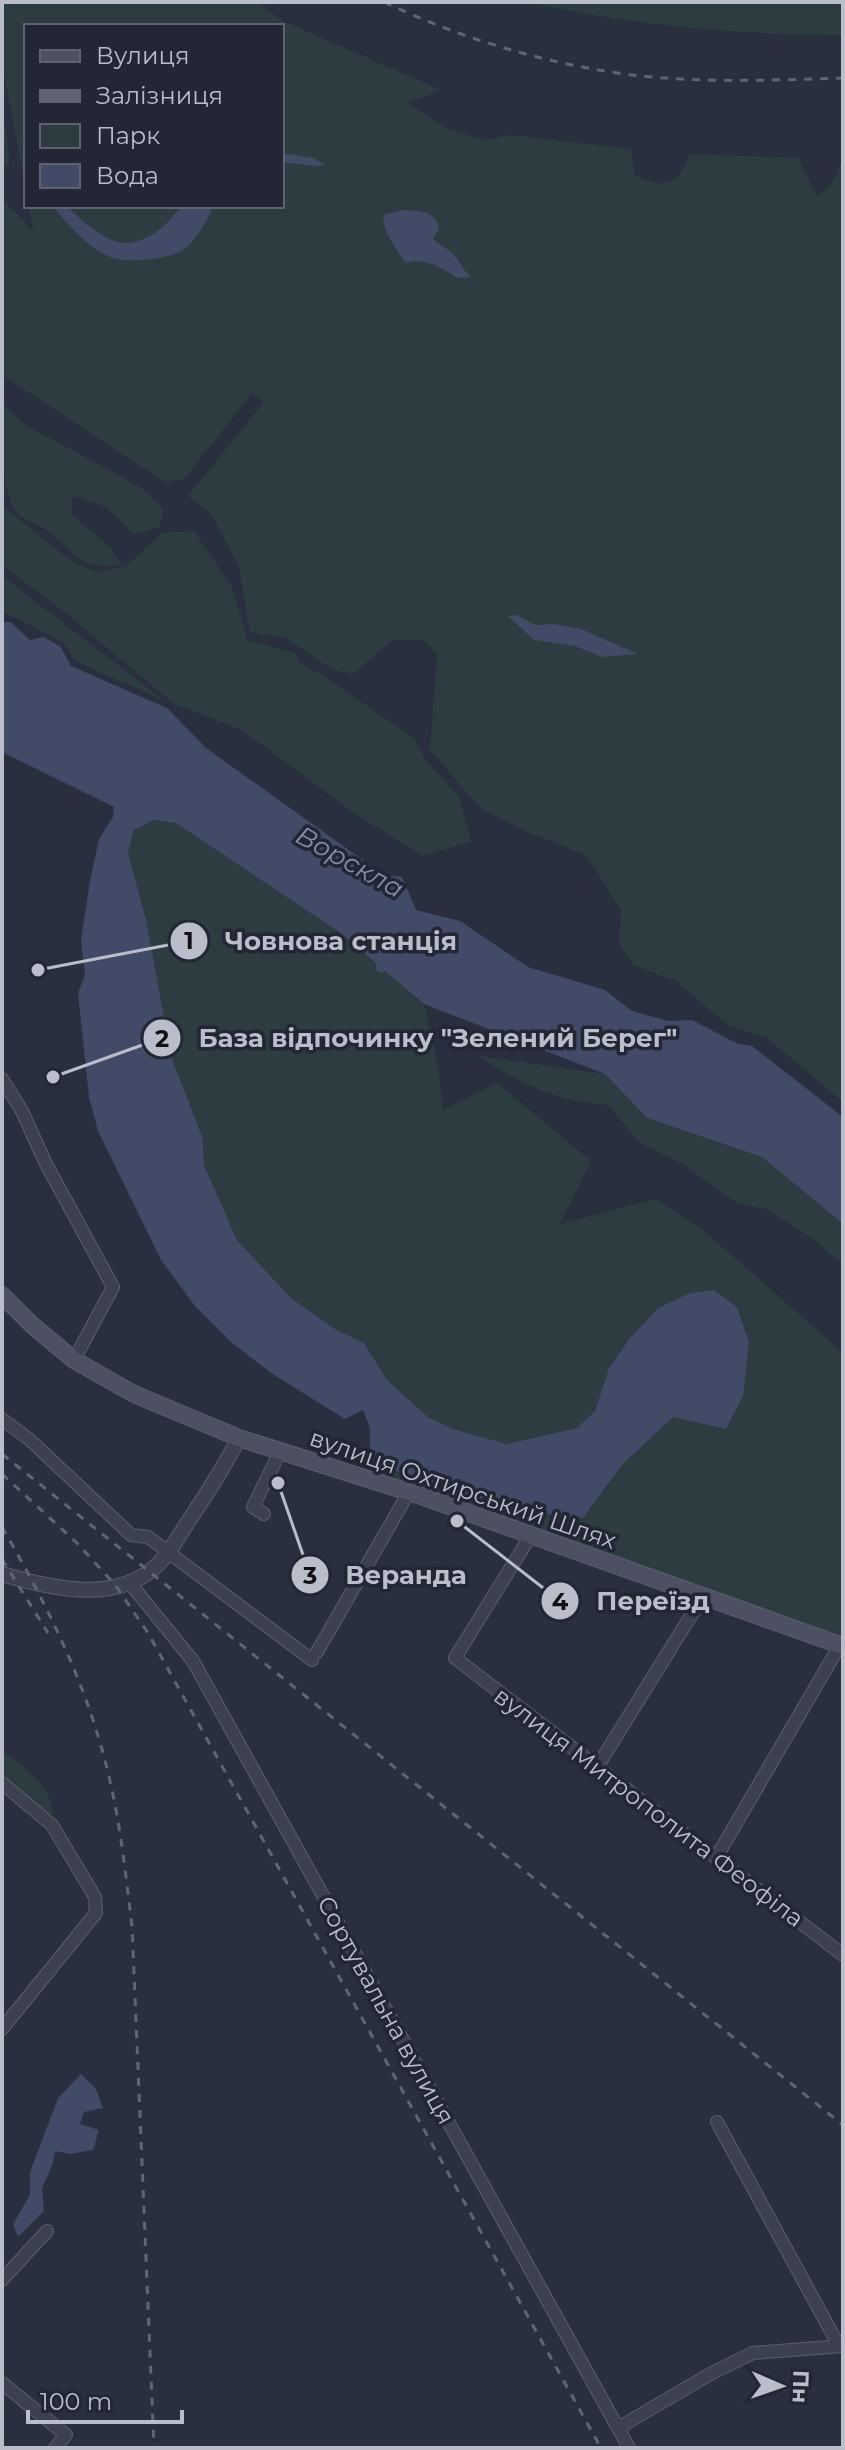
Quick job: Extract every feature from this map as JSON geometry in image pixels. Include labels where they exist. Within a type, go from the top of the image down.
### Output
[{"type":"main road","name":"вулиця Охтирський Шлях","points":[[2,1295],[74,1360],[134,1394],[239,1438],[409,1492],[841,1646]]},
{"type":"street","points":[[2,1079],[22,1111],[45,1162],[113,1287],[74,1360]]},
{"type":"street","points":[[2,1419],[30,1440],[131,1535],[148,1537],[314,1656],[409,1492]]},
{"type":"street","points":[[2,1574],[51,1587],[95,1589],[129,1582],[156,1567],[220,1475],[239,1438]]},
{"type":"street","points":[[264,1514],[253,1507],[280,1452]]},
{"type":"street","name":"вулиця Митрополита Феофіла","points":[[531,1535],[455,1658],[843,1955]]},
{"type":"street","name":"Сортувальна вулиця","points":[[129,1582],[193,1661],[629,2448]]},
{"type":"street","points":[[597,1767],[702,1598]]},
{"type":"street","points":[[716,1858],[841,1646]]},
{"type":"street","points":[[2,1804],[7,1787],[52,1825],[95,1897],[96,1913],[2,2029]]},
{"type":"street","points":[[618,2428],[712,2373],[753,2353],[841,2346],[717,2122]]},
{"type":"street","points":[[2,2280],[47,2231]]},
{"type":"street","points":[[2,2383],[66,2435],[55,2448]]},
{"type":"green space","points":[[2,2],[257,2],[283,21],[441,90],[408,103],[446,128],[484,140],[511,135],[631,149],[635,175],[662,183],[669,182],[681,172],[689,154],[798,158],[817,196],[834,179],[843,155],[843,1102],[767,1038],[729,1026],[676,981],[633,965],[619,943],[621,910],[586,855],[528,832],[480,808],[430,750],[437,654],[423,640],[392,640],[353,674],[331,669],[287,638],[250,632],[239,567],[212,515],[188,496],[264,402],[252,393],[184,479],[165,482],[2,375],[2,199],[33,231],[29,208],[284,208],[284,24],[24,24],[24,178],[2,63]]},
{"type":"green space","points":[[529,2],[843,2],[843,35],[685,27],[605,17]]},
{"type":"green space","points":[[2,114],[9,166],[2,167]]},
{"type":"green space","points":[[2,404],[27,426],[139,486],[163,509],[160,527],[133,534],[106,507],[72,496],[72,515],[110,547],[122,566],[96,565],[80,559],[48,531],[16,512],[5,475]]},
{"type":"green space","points":[[2,503],[69,559],[96,572],[125,567],[162,533],[194,531],[232,587],[248,641],[295,653],[300,664],[319,673],[414,738],[425,759],[459,796],[471,841],[423,856],[358,816],[242,730],[174,704],[67,614],[2,565]]},
{"type":"green space","points":[[2,576],[165,701],[75,661],[63,642],[2,611]]},
{"type":"green space","points":[[154,820],[176,823],[339,932],[424,1004],[438,1066],[443,1110],[497,1083],[591,1161],[560,1224],[656,1199],[703,1230],[843,1353],[843,1638],[369,1469],[370,1428],[370,1451],[583,1518],[622,1465],[749,1342],[737,1307],[714,1290],[658,1308],[630,1338],[609,1368],[595,1411],[577,1428],[507,1444],[453,1429],[428,1417],[387,1380],[364,1343],[335,1329],[291,1298],[237,1240],[204,1165],[203,1139],[171,1056],[146,919],[128,853],[134,830]]},
{"type":"green space","points":[[478,1056],[605,1074],[647,1118],[762,1157],[843,1224],[843,1265],[817,1242],[767,1209],[739,1204],[682,1164],[640,1143],[608,1105],[572,1100],[540,1090]]},
{"type":"green space","points":[[2,1751],[42,1785],[53,1813],[45,1816],[2,1780]]},
{"type":"water","points":[[284,153],[313,158],[326,165],[284,162]]},
{"type":"water","points":[[55,208],[68,208],[101,234],[124,243],[141,240],[157,231],[179,208],[212,208],[204,225],[187,247],[165,257],[144,260],[108,256],[71,227]]},
{"type":"water","points":[[402,210],[430,214],[439,229],[433,238],[453,254],[471,277],[457,278],[426,263],[405,262],[388,234],[383,215]]},
{"type":"water","points":[[517,615],[535,625],[554,624],[581,629],[638,654],[603,657],[575,646],[534,640],[508,616]]},
{"type":"water","name":"Ворскла","points":[[2,622],[11,622],[30,640],[43,637],[60,646],[71,666],[167,708],[206,748],[384,875],[402,877],[416,910],[460,921],[528,967],[605,990],[632,1011],[668,1021],[692,1020],[738,1044],[752,1046],[843,1117],[843,1224],[762,1157],[647,1118],[605,1074],[424,1004],[385,971],[381,973],[376,970],[376,963],[339,932],[176,823],[154,820],[134,830],[128,853],[146,919],[171,1056],[203,1139],[204,1165],[237,1240],[291,1298],[335,1329],[364,1343],[387,1380],[428,1417],[453,1429],[507,1444],[577,1428],[595,1411],[609,1368],[630,1338],[658,1308],[690,1293],[714,1290],[737,1307],[749,1342],[743,1396],[726,1429],[673,1417],[622,1465],[583,1518],[514,1510],[384,1467],[370,1451],[370,1428],[363,1410],[345,1419],[271,1373],[232,1343],[195,1306],[161,1260],[98,1131],[89,1097],[78,993],[85,975],[81,940],[99,839],[113,817],[114,807],[2,752]]},
{"type":"water","points":[[81,2074],[96,2089],[103,2108],[84,2112],[80,2124],[99,2130],[93,2150],[70,2154],[55,2151],[42,2188],[44,2211],[18,2237],[13,2224],[30,2195],[30,2172],[58,2098]]},
{"type":"railway","points":[[384,2],[414,16],[510,50],[608,72],[691,80],[843,78]]},
{"type":"railway","points":[[2,1454],[843,2125]]},
{"type":"railway","points":[[2,1474],[78,1544],[116,1586],[148,1633],[601,2448]]},
{"type":"railway","points":[[2,1527],[51,1618],[91,1714],[110,1781],[123,1853],[132,1926],[154,2448]]},
{"type":"railway","points":[[2,1559],[48,1633]]},
{"type":"place","name":"Човнова станція","points":[[38,970]]},
{"type":"place","name":"База відпочинку \"Зелений Берег\"","points":[[53,1077]]},
{"type":"place","name":"Веранда","points":[[278,1483]]},
{"type":"place","name":"Переїзд","points":[[457,1521]]}]
